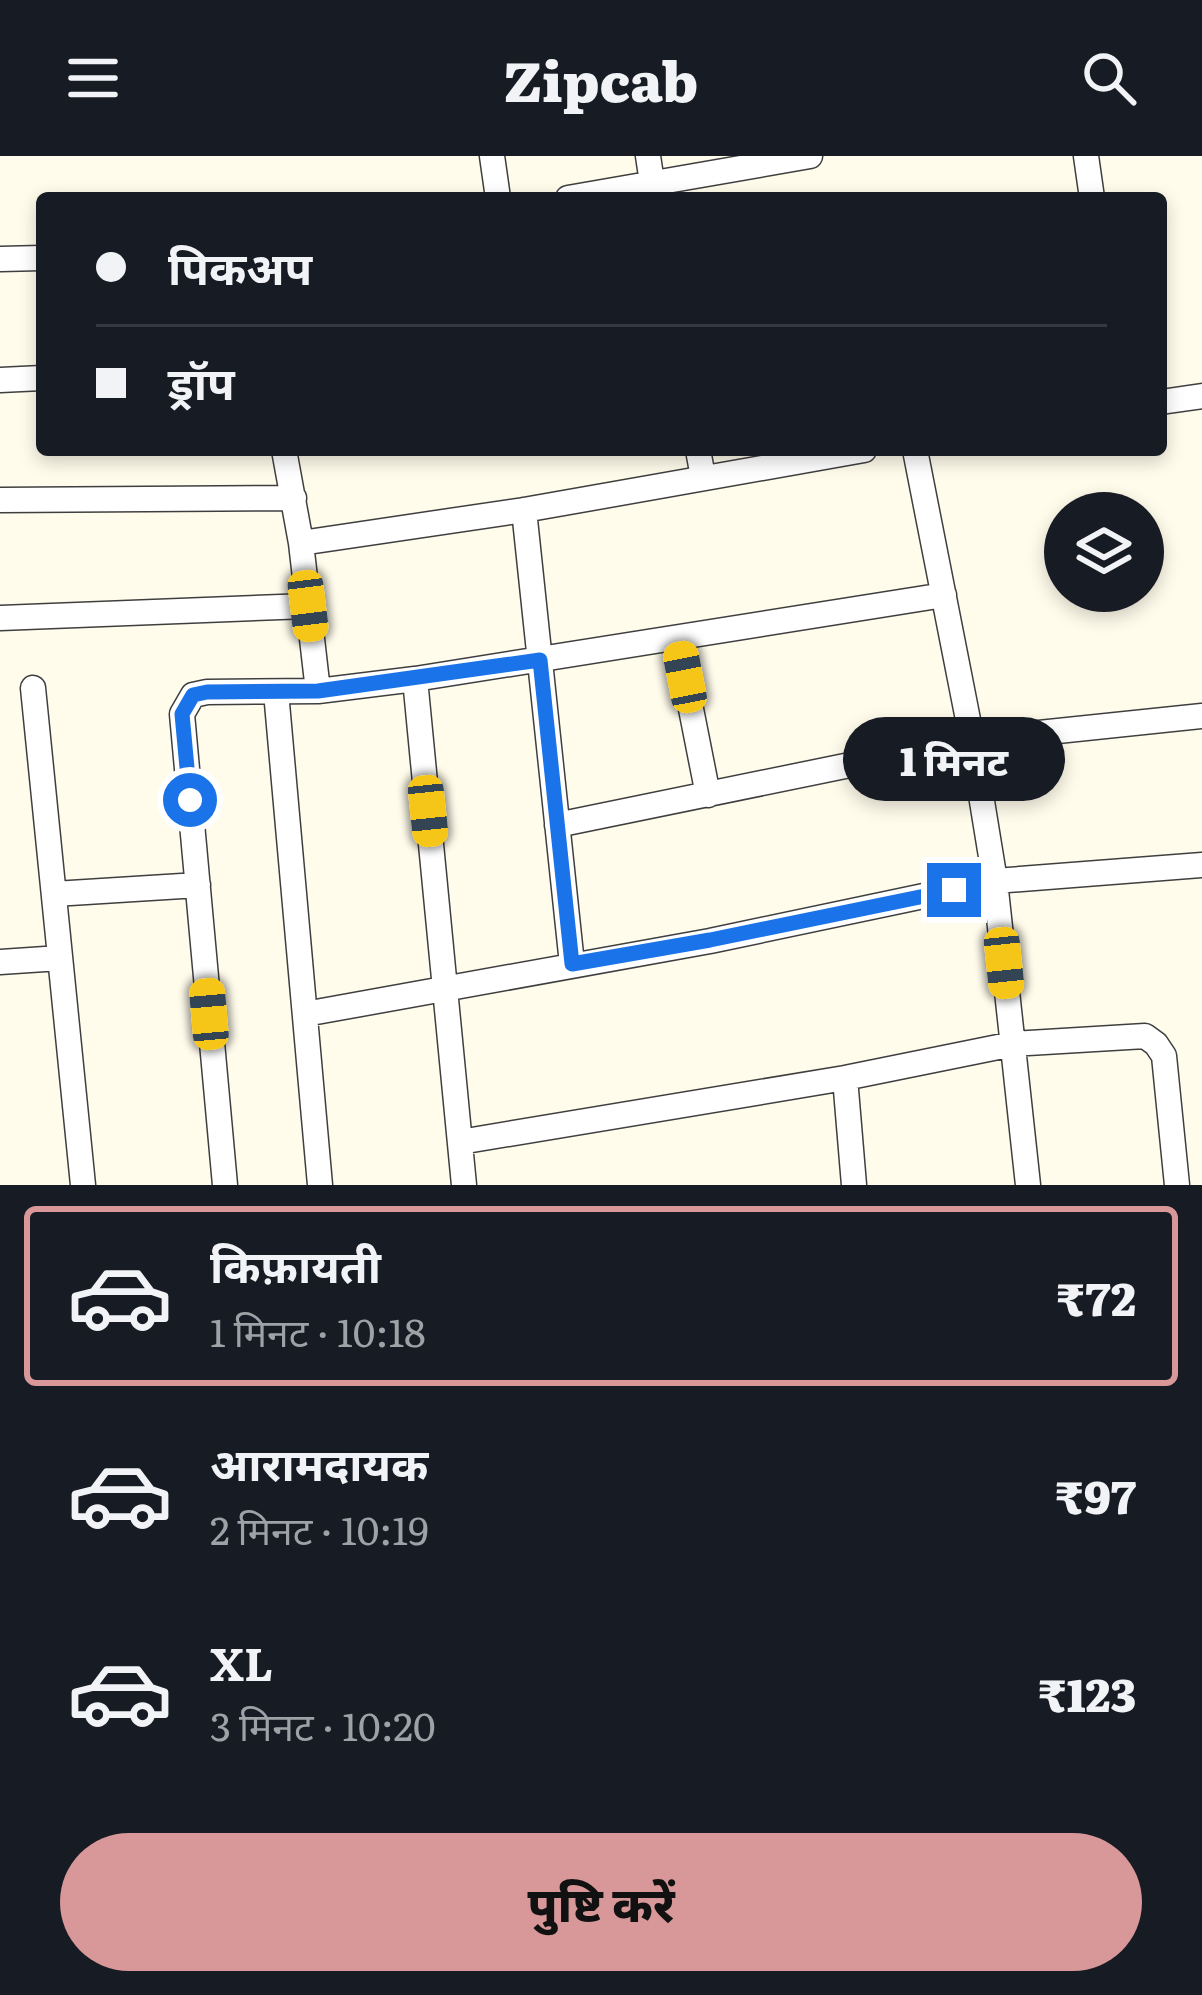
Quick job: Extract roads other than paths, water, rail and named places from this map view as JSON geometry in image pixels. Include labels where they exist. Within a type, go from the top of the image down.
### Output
[{"type":"street","points":[[491,156],[497,192]]},
{"type":"street","points":[[647,156],[654,190],[809,156]]},
{"type":"street","points":[[1086,156],[1091,192]]},
{"type":"street","points":[[0,260],[36,258]]},
{"type":"street","points":[[0,380],[36,378]]},
{"type":"street","points":[[1167,401],[1202,396]]},
{"type":"street","points":[[285,456],[318,691]]},
{"type":"street","points":[[699,456],[703,477]]},
{"type":"street","points":[[301,543],[524,511],[828,456]]},
{"type":"street","points":[[916,456],[995,881],[1028,1185]]},
{"type":"street","points":[[0,500],[294,498]]},
{"type":"street","points":[[524,511],[572,964]]},
{"type":"street","points":[[225,1185],[182,714],[193,695],[318,691],[415,679],[944,595]]},
{"type":"street","points":[[0,617],[308,606]]},
{"type":"street","points":[[677,638],[708,795]]},
{"type":"street","points":[[415,679],[464,1185]]},
{"type":"street","points":[[32,688],[83,1185]]},
{"type":"street","points":[[276,692],[320,1185]]},
{"type":"street","points":[[557,825],[972,740],[1202,716]]},
{"type":"street","points":[[304,1014],[710,940],[995,881],[1202,865]]},
{"type":"street","points":[[54,894],[198,885]]},
{"type":"street","points":[[0,962],[60,958]]},
{"type":"street","points":[[460,1142],[845,1078],[1013,1044],[1145,1036],[1156,1044],[1167,1070],[1177,1185]]},
{"type":"street","points":[[845,1078],[854,1185]]}]
